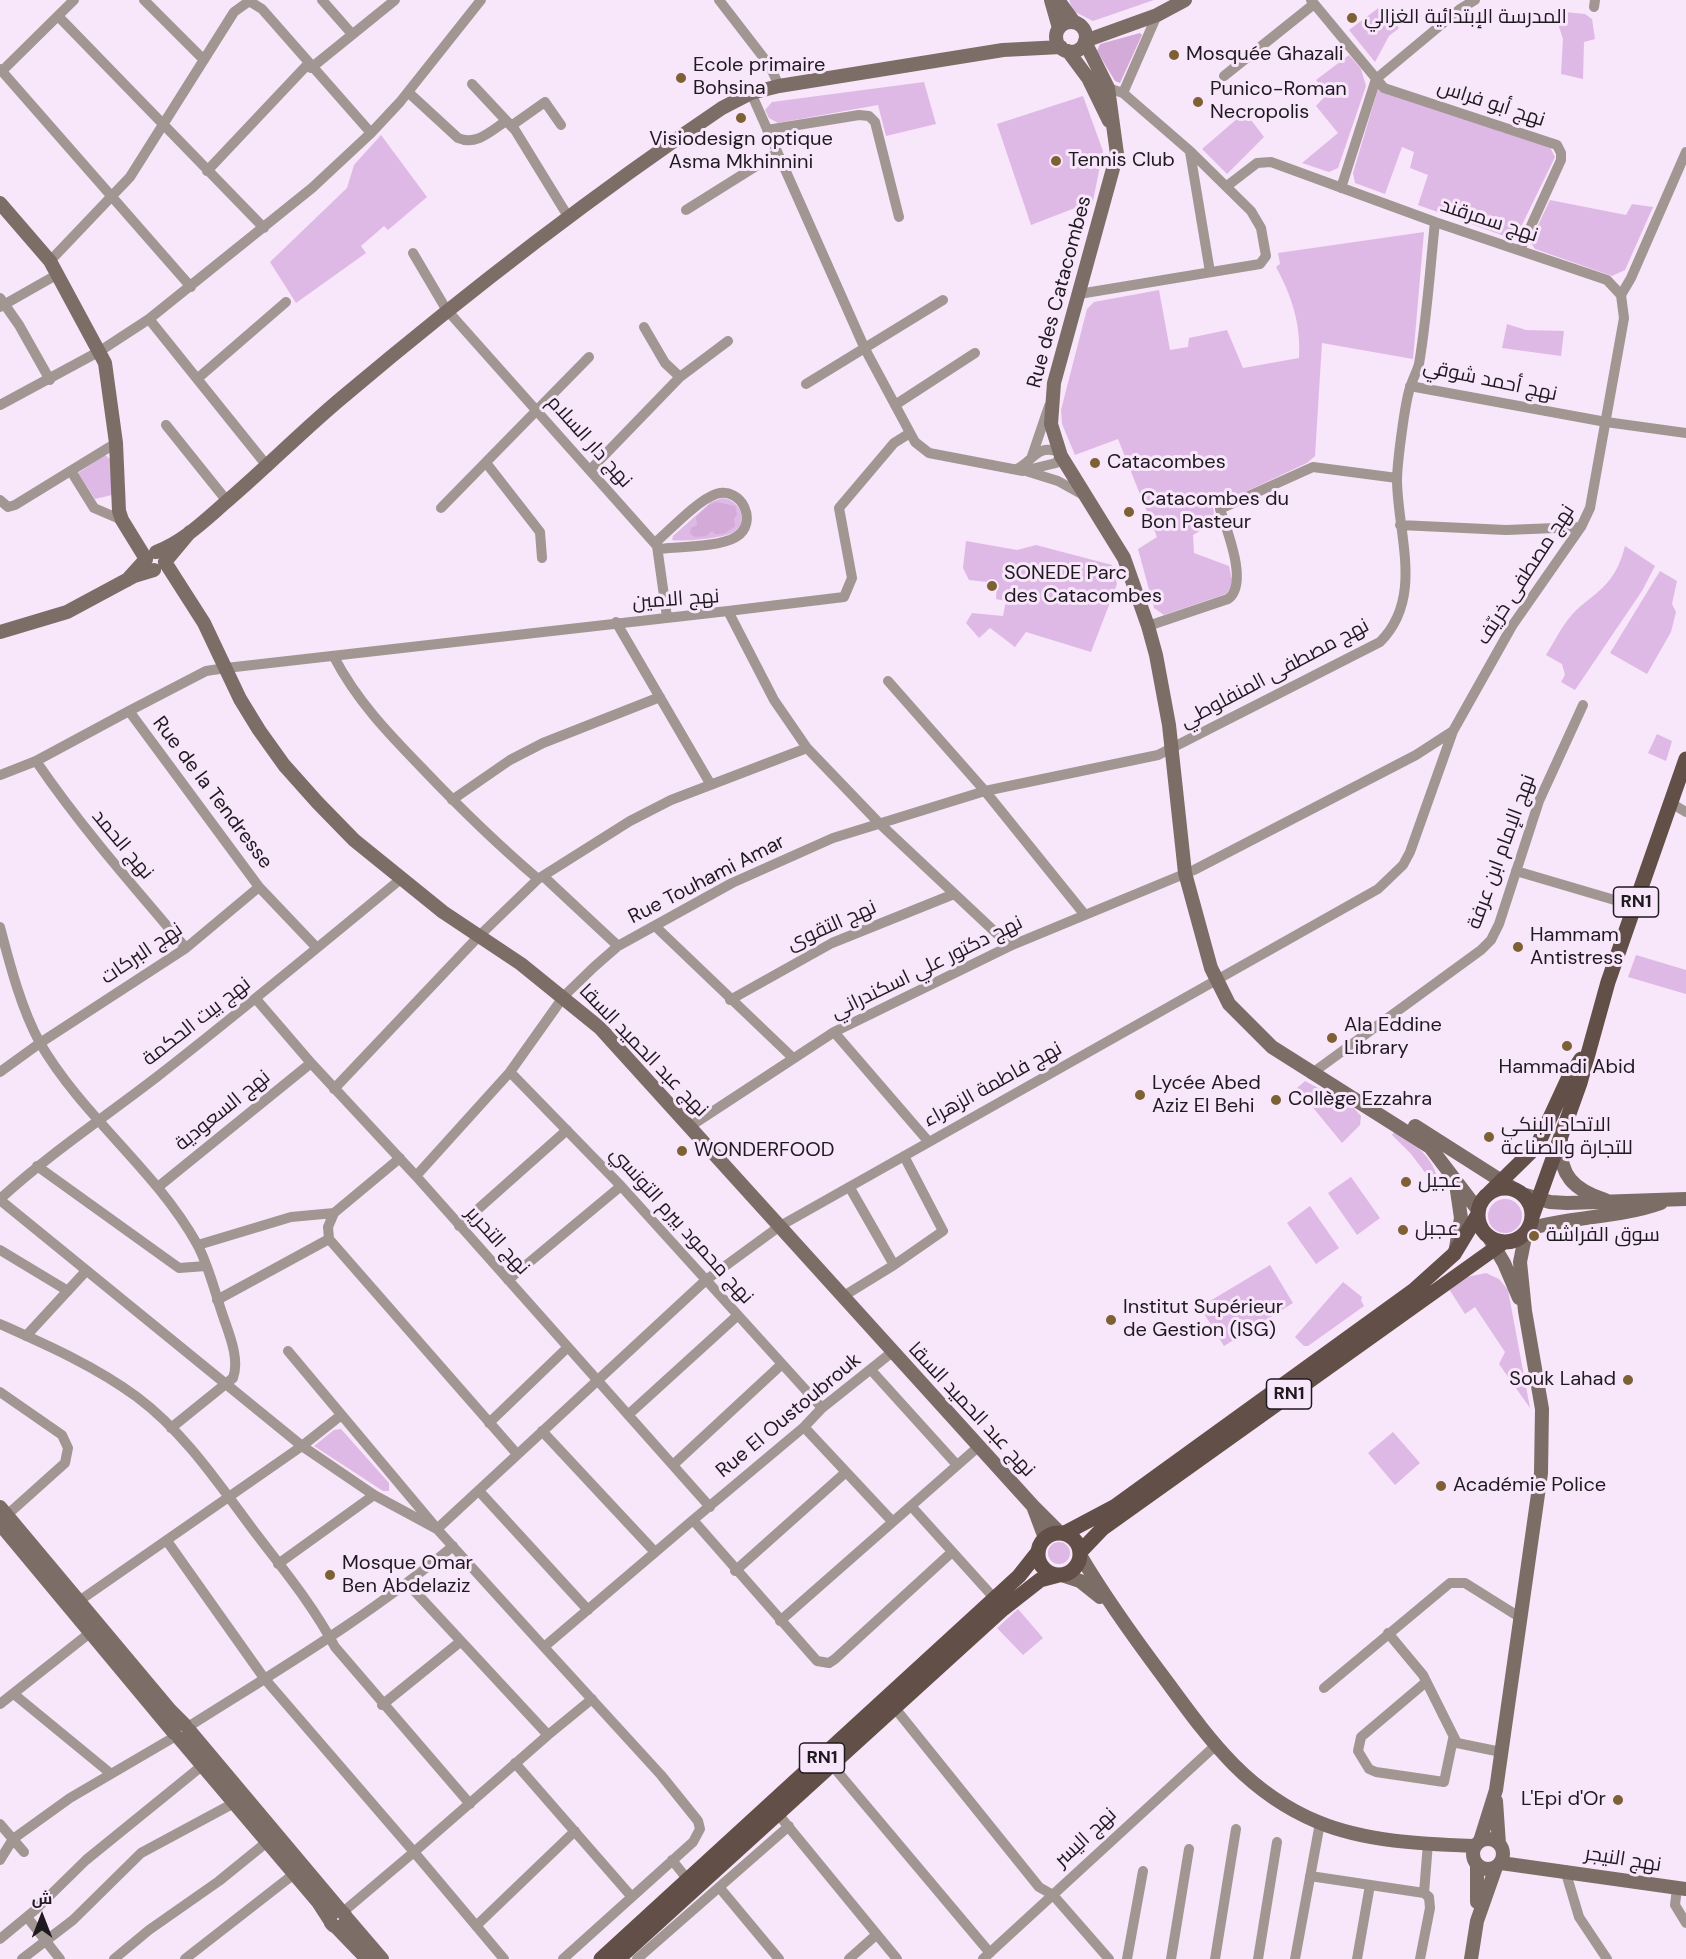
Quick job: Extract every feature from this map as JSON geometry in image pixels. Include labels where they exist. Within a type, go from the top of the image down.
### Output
[{"type":"main road","points":[[1051,0],[1061,40],[1102,91]]},
{"type":"main road","points":[[1058,0],[1082,34],[1102,91]]},
{"type":"main road","points":[[1061,40],[1066,23],[1082,34],[1134,23],[1157,15],[1185,0]]},
{"type":"main road","points":[[0,632],[67,612],[127,580],[156,561],[268,466],[336,402],[446,309],[696,126],[752,93],[778,86],[1061,40],[1078,50],[1082,34]]},
{"type":"main road","name":"Rue des Catacombes","points":[[1102,91],[1115,133],[1116,161],[1052,397],[1051,424],[1060,454],[1124,558],[1148,626],[1156,655],[1173,748],[1190,871],[1220,979],[1235,999],[1278,1041],[1314,1071],[1430,1148],[1478,1213]]},
{"type":"main road","name":"نهج عبد الحميد السقا","points":[[2,208],[54,267],[100,351],[108,374],[122,520],[134,538],[177,583],[204,623],[240,699],[284,765],[354,840],[478,937],[564,996],[600,1028],[780,1226],[891,1353],[1033,1506],[1062,1533]]},
{"type":"main road","name":"RN1","points":[[631,1956],[712,1886],[778,1814],[831,1764],[1024,1591],[1040,1580],[1060,1575],[1074,1568],[1080,1554],[1102,1529],[1496,1242],[1516,1240],[1529,1226],[1580,1083],[1589,1046],[1686,759]]},
{"type":"main road","name":"RN1","points":[[601,1959],[995,1599],[1030,1564],[1045,1538],[1062,1533],[1119,1503],[1414,1290],[1454,1254],[1489,1192],[1512,1188],[1537,1146],[1568,1079],[1589,1046]]},
{"type":"main road","name":"Rue des Catacombes","points":[[1314,1071],[1512,1188],[1538,1200],[1567,1203],[1641,1199],[1666,1201]]},
{"type":"main road","points":[[1562,1131],[1562,1161],[1571,1182],[1579,1189],[1610,1201]]},
{"type":"main road","points":[[1454,1254],[1461,1218],[1456,1182]]},
{"type":"main road","points":[[1471,1959],[1477,1921],[1499,1856],[1496,1790],[1541,1473],[1543,1435],[1540,1392],[1525,1311],[1520,1262],[1532,1208],[1512,1188]]},
{"type":"main road","points":[[1529,1226],[1641,1210],[1666,1201],[1686,1199]]},
{"type":"main road","points":[[1478,1213],[1482,1230],[1496,1242],[1525,1311]]},
{"type":"main road","points":[[1033,1506],[1045,1538]]},
{"type":"main road","points":[[2,1515],[79,1601],[182,1731],[339,1917],[367,1959]]},
{"type":"main road","points":[[2,1515],[91,1632],[182,1731],[202,1766],[294,1874],[382,1959]]},
{"type":"main road","points":[[1062,1533],[1075,1540],[1080,1554],[1110,1606],[1215,1746],[1259,1788],[1286,1807],[1320,1823],[1347,1832],[1433,1844],[1476,1853],[1486,1869],[1499,1856]]},
{"type":"main road","points":[[1038,1552],[1041,1566],[1046,1571],[1089,1587],[1110,1606]]},
{"type":"main road","points":[[1477,1921],[1476,1853],[1496,1790]]},
{"type":"main road","points":[[1476,1853],[1490,1839],[1499,1856]]},
{"type":"main road","name":"نهج النيجر","points":[[1499,1856],[1560,1869],[1682,1889]]},
{"type":"street","points":[[74,0],[1,70],[191,287]]},
{"type":"street","points":[[144,0],[204,60]]},
{"type":"street","points":[[322,0],[352,34]]},
{"type":"street","points":[[207,171],[310,66],[394,0]]},
{"type":"street","points":[[0,405],[50,380],[149,319],[264,228],[329,173],[371,133],[408,92],[480,0]]},
{"type":"street","points":[[719,0],[770,66],[778,86]]},
{"type":"street","points":[[1341,188],[1376,79],[1460,9],[1475,0]]},
{"type":"street","points":[[50,380],[2,303],[54,267],[130,177],[234,12],[250,2],[371,133]]},
{"type":"street","points":[[1224,76],[1313,2],[1376,79]]},
{"type":"street","points":[[1123,93],[1157,15]]},
{"type":"street","points":[[58,16],[264,228]]},
{"type":"street","name":"نهج أبو فراس","points":[[1376,79],[1384,87],[1557,145],[1561,153],[1561,160],[1520,250]]},
{"type":"street","points":[[472,84],[509,123],[568,218]]},
{"type":"street","points":[[1079,294],[1260,264],[1266,256],[1257,220],[1227,186],[1123,93],[1102,91]]},
{"type":"street","points":[[408,92],[458,138],[467,142],[474,141],[545,102],[561,125]]},
{"type":"street","points":[[752,93],[865,349],[910,433],[921,448],[929,453],[1020,470],[1058,481],[1085,496]]},
{"type":"street","points":[[767,130],[859,115],[869,116],[875,122],[899,217]]},
{"type":"street","points":[[1190,152],[1210,272]]},
{"type":"street","points":[[686,210],[777,153]]},
{"type":"street","points":[[1621,295],[1631,278],[1686,154]]},
{"type":"street","name":"نهج سمرقند","points":[[1227,186],[1251,166],[1264,161],[1607,280],[1621,295]]},
{"type":"street","name":"نهج أحمد شوقي","points":[[1435,222],[1419,363],[1410,386],[1606,422],[1686,433]]},
{"type":"street","name":"نهج دار السلام","points":[[412,253],[446,309],[657,546]]},
{"type":"street","name":"نهج مصطفى خريّف","points":[[1190,871],[1416,755],[1453,731],[1512,626],[1581,527],[1590,508],[1624,318],[1621,295]]},
{"type":"street","points":[[806,384],[943,300]]},
{"type":"street","points":[[197,379],[286,302]]},
{"type":"street","points":[[149,319],[268,466]]},
{"type":"street","points":[[644,327],[665,363],[680,376]]},
{"type":"street","points":[[590,470],[680,376],[728,341]]},
{"type":"street","points":[[895,405],[975,353]]},
{"type":"street","points":[[441,508],[487,464],[589,357]]},
{"type":"street","name":"نهج مصطفى المنفلوطي","points":[[1173,748],[1355,656],[1386,636],[1400,616],[1405,597],[1406,570],[1397,478],[1410,386]]},
{"type":"street","points":[[1032,456],[1052,397]]},
{"type":"street","points":[[166,425],[227,501]]},
{"type":"street","points":[[728,612],[844,597],[852,578],[839,508],[894,443],[910,433]]},
{"type":"street","points":[[0,500],[8,507],[15,506],[116,444]]},
{"type":"street","points":[[1044,448],[1060,454],[1056,463],[1020,470],[1032,456],[1044,448]]},
{"type":"street","points":[[487,464],[540,532],[542,558]]},
{"type":"street","points":[[1148,626],[1228,599],[1236,592],[1238,582],[1233,550],[1220,509],[1313,467],[1397,478]]},
{"type":"street","points":[[71,471],[94,508],[122,520]]},
{"type":"street","points":[[729,494],[741,501],[745,507],[747,522],[744,529],[732,539],[657,546],[713,495],[729,494]]},
{"type":"street","points":[[1400,525],[1506,530],[1581,527]]},
{"type":"street","points":[[657,546],[667,617]]},
{"type":"street","name":"نهج الامين","points":[[129,711],[206,671],[616,622],[728,612],[774,700],[807,748],[879,823],[1010,946]]},
{"type":"street","points":[[616,622],[711,785]]},
{"type":"street","points":[[334,657],[349,685],[370,714],[452,800],[618,946]]},
{"type":"street","points":[[888,681],[985,791],[1085,915]]},
{"type":"street","points":[[452,800],[510,760],[543,743],[660,697]]},
{"type":"street","name":"نهج الإمام ابن عرفة","points":[[1314,1071],[1481,950],[1491,940],[1499,924],[1542,794],[1583,705]]},
{"type":"street","name":"Rue de la Tendresse","points":[[0,775],[36,761],[129,711],[259,887],[317,948]]},
{"type":"street","name":"نهج فاطمة الزهراء","points":[[437,1529],[706,1280],[780,1226],[1378,889],[1396,873],[1410,852],[1453,731]]},
{"type":"street","points":[[334,1089],[478,937],[541,878],[630,821],[671,800],[807,748]]},
{"type":"street","name":"Rue Touhami Amar","points":[[416,1176],[510,1072],[564,996],[618,946],[732,883],[833,838],[985,791],[1158,755],[1173,748]]},
{"type":"street","name":"نهج الحمد","points":[[36,761],[61,798],[105,853],[186,948]]},
{"type":"street","points":[[1670,802],[1686,812]]},
{"type":"street","name":"نهج دكتور علي اسكندراني","points":[[689,1127],[834,1032],[1010,946],[1190,871]]},
{"type":"street","points":[[1516,871],[1635,906]]},
{"type":"street","name":"نهج بيت الحكمة","points":[[0,1200],[37,1166],[99,1122],[256,999],[402,878]]},
{"type":"street","name":"نهج البركات","points":[[0,1072],[40,1043],[186,948],[259,887]]},
{"type":"street","name":"نهج التقوى","points":[[730,1000],[832,943],[954,894]]},
{"type":"street","points":[[655,926],[793,1058]]},
{"type":"street","points":[[0,927],[3,948],[40,1043],[99,1122],[158,1186],[198,1245],[206,1266],[236,1370],[226,1386],[171,1428]]},
{"type":"street","name":"نهج التحرير","points":[[256,999],[310,1064],[400,1158],[710,1507]]},
{"type":"street","points":[[834,1032],[928,1141]]},
{"type":"street","name":"نهج السعودية","points":[[158,1186],[310,1064]]},
{"type":"street","name":"نهج محمود بيرم التونسي","points":[[510,1072],[621,1186],[822,1408]]},
{"type":"street","points":[[459,1226],[567,1130]]},
{"type":"street","points":[[842,1297],[943,1231],[904,1156]]},
{"type":"street","points":[[400,1158],[334,1213],[328,1227],[329,1239],[517,1454]]},
{"type":"street","points":[[37,1166],[179,1268],[206,1266]]},
{"type":"street","points":[[508,1280],[621,1186]]},
{"type":"street","points":[[850,1188],[894,1265]]},
{"type":"street","points":[[0,1200],[302,1446],[374,1495],[437,1529]]},
{"type":"street","points":[[198,1245],[291,1217],[334,1213]]},
{"type":"street","points":[[217,1300],[329,1239]]},
{"type":"street","points":[[0,1250],[68,1291]]},
{"type":"street","points":[[26,1336],[86,1271]]},
{"type":"street","points":[[628,1415],[738,1315]]},
{"type":"street","points":[[0,1324],[90,1368],[137,1398],[171,1428],[209,1470],[330,1638],[382,1705],[470,1804]]},
{"type":"street","points":[[489,1423],[568,1347]]},
{"type":"street","points":[[288,1351],[340,1416],[437,1529],[661,1775],[698,1821],[699,1834],[563,1959]]},
{"type":"street","name":"Rue El Oustoubrouk","points":[[544,1647],[654,1551],[804,1427],[822,1408],[891,1353]]},
{"type":"street","points":[[673,1465],[782,1364]]},
{"type":"street","points":[[871,1370],[957,1465]]},
{"type":"street","points":[[0,1392],[63,1435],[68,1448],[64,1463],[2,1515]]},
{"type":"street","points":[[79,1601],[302,1446],[340,1416]]},
{"type":"street","points":[[804,1427],[891,1520]]},
{"type":"street","points":[[542,1431],[654,1551]]},
{"type":"street","points":[[780,1621],[891,1520],[912,1507],[978,1447]]},
{"type":"street","points":[[735,1571],[846,1472]]},
{"type":"street","points":[[478,1491],[588,1610]]},
{"type":"street","points":[[278,1564],[374,1495]]},
{"type":"street","points":[[912,1507],[995,1599]]},
{"type":"street","points":[[693,1520],[735,1571],[817,1661],[829,1663],[952,1552]]},
{"type":"street","points":[[167,1541],[264,1678],[504,1959]]},
{"type":"street","points":[[0,1860],[13,1839],[110,1773],[182,1731],[330,1638],[408,1584],[453,1546]]},
{"type":"street","points":[[1324,1688],[1443,1586],[1458,1582],[1465,1583],[1521,1618]]},
{"type":"street","points":[[408,1584],[548,1735]]},
{"type":"street","points":[[0,1704],[15,1695],[91,1632]]},
{"type":"street","points":[[1388,1633],[1426,1682],[1453,1739],[1461,1746],[1501,1752]]},
{"type":"street","points":[[382,1705],[460,1642]]},
{"type":"street","points":[[1426,1682],[1361,1737],[1358,1751],[1369,1769],[1376,1772],[1444,1782],[1453,1739]]},
{"type":"street","points":[[15,1695],[110,1773]]},
{"type":"street","points":[[339,1917],[592,1699]]},
{"type":"street","points":[[894,1707],[1039,1887],[1053,1895],[1109,1959]]},
{"type":"street","name":"نهج اليسر","points":[[987,1956],[1215,1746]]},
{"type":"street","points":[[516,1763],[631,1896]]},
{"type":"street","points":[[831,1764],[987,1956]]},
{"type":"street","points":[[0,1939],[27,1917],[86,1860],[202,1766]]},
{"type":"street","points":[[22,1959],[73,1920],[141,1853],[234,1803]]},
{"type":"street","points":[[778,1814],[897,1959]]},
{"type":"street","points":[[1295,1959],[1320,1823]]},
{"type":"street","points":[[0,1824],[24,1852]]},
{"type":"street","points":[[779,1959],[712,1886],[789,1826]]},
{"type":"street","points":[[1215,1959],[1236,1829]]},
{"type":"street","points":[[476,1926],[575,1831]]},
{"type":"street","points":[[114,1959],[149,1930],[219,1881],[267,1842]]},
{"type":"street","points":[[1258,1959],[1276,1842]]},
{"type":"street","points":[[1424,1893],[1433,1844]]},
{"type":"street","points":[[1171,1959],[1189,1849]]},
{"type":"street","points":[[672,1860],[688,1880]]},
{"type":"street","points":[[1560,1869],[1579,1917],[1607,1959]]},
{"type":"street","points":[[1126,1959],[1143,1872]]},
{"type":"street","points":[[185,1959],[294,1874]]},
{"type":"street","points":[[1310,1876],[1424,1893],[1429,1897],[1430,1908],[1420,1959]]},
{"type":"street","points":[[1357,1959],[1370,1885]]},
{"type":"street","points":[[1682,1889],[1675,1905],[1686,1923]]},
{"type":"street","points":[[27,1917],[60,1959]]},
{"type":"street","points":[[849,1959],[876,1935]]},
{"type":"shaded area","points":[[1069,0],[1154,0],[1093,21],[1073,11]]},
{"type":"shaded area","points":[[1381,6],[1399,28],[1389,36],[1375,62],[1349,30]]},
{"type":"shaded area","points":[[1554,11],[1585,14],[1592,19],[1595,39],[1584,42],[1583,79],[1561,74],[1563,39]]},
{"type":"shaded area","points":[[1140,33],[1142,35],[1120,83],[1115,81],[1097,51],[1100,44]]},
{"type":"shaded area","points":[[1349,55],[1361,69],[1366,86],[1338,168],[1329,172],[1302,163],[1338,133],[1316,106],[1327,94],[1316,80]]},
{"type":"shaded area","points":[[924,82],[936,124],[886,136],[878,105],[778,123],[769,118],[765,110],[772,102]]},
{"type":"shaded area","points":[[1378,89],[1550,147],[1555,157],[1517,235],[1510,238],[1418,205],[1428,175],[1410,168],[1414,152],[1402,147],[1385,194],[1355,183],[1353,173]]},
{"type":"shaded area","name":"Tennis Club","points":[[1083,96],[1103,151],[1093,201],[1031,225],[997,124]]},
{"type":"shaded area","points":[[1245,112],[1264,137],[1227,174],[1202,149]]},
{"type":"shaded area","points":[[381,135],[427,197],[388,230],[384,226],[361,246],[366,253],[296,303],[270,262],[347,188],[354,165]]},
{"type":"shaded area","points":[[1550,200],[1626,215],[1632,204],[1653,207],[1625,270],[1612,276],[1535,249],[1530,242]]},
{"type":"shaded area","points":[[1424,232],[1413,359],[1322,343],[1315,456],[1307,463],[1213,507],[1215,522],[1193,535],[1194,553],[1229,566],[1233,584],[1226,594],[1164,615],[1154,608],[1138,549],[1157,537],[1118,439],[1075,455],[1062,424],[1061,410],[1087,309],[1094,302],[1159,290],[1170,350],[1188,347],[1189,338],[1227,330],[1243,368],[1299,358],[1297,322],[1287,289],[1276,267],[1280,264],[1278,253]]},
{"type":"shaded area","points":[[1507,324],[1526,330],[1564,331],[1561,356],[1502,348]]},
{"type":"shaded area","points":[[105,455],[110,459],[112,495],[95,499],[78,473]]},
{"type":"shaded area","points":[[722,498],[733,502],[740,511],[741,522],[734,532],[704,539],[672,540],[673,536],[711,502]]},
{"type":"shaded area","points":[[716,502],[735,506],[737,515],[734,518],[735,526],[724,534],[715,534],[712,531],[706,536],[695,537],[690,533],[691,528],[697,525],[696,517]]},
{"type":"shaded area","points":[[966,541],[1017,550],[1036,545],[1112,565],[1117,584],[1091,652],[1026,632],[1015,647],[990,628],[979,638],[966,623],[972,613],[1003,616],[1006,601],[996,599],[997,583],[969,580],[963,568]]},
{"type":"shaded area","points":[[1625,546],[1655,566],[1642,591],[1575,690],[1561,682],[1565,675],[1562,664],[1546,655],[1576,610],[1610,580]]},
{"type":"shaded area","points":[[1660,571],[1677,581],[1672,604],[1676,612],[1671,632],[1647,674],[1610,653]]},
{"type":"shaded area","points":[[1657,734],[1672,741],[1666,761],[1648,753]]},
{"type":"shaded area","points":[[1636,955],[1686,970],[1686,994],[1628,977]]},
{"type":"shaded area","points":[[1305,1081],[1352,1106],[1361,1116],[1360,1125],[1342,1143],[1297,1088]]},
{"type":"shaded area","points":[[1394,1132],[1399,1132],[1427,1157],[1435,1172],[1439,1191],[1411,1154],[1392,1135]]},
{"type":"shaded area","points":[[1351,1177],[1380,1218],[1357,1235],[1328,1193]]},
{"type":"shaded area","points":[[1505,1199],[1517,1204],[1522,1216],[1517,1228],[1505,1233],[1493,1228],[1488,1216],[1493,1204]]},
{"type":"shaded area","points":[[1310,1206],[1339,1248],[1316,1264],[1287,1223]]},
{"type":"shaded area","points":[[1270,1265],[1293,1303],[1224,1346],[1200,1307]]},
{"type":"shaded area","points":[[1486,1273],[1499,1279],[1508,1290],[1530,1408],[1499,1364],[1505,1352],[1475,1307],[1465,1314],[1449,1289],[1467,1277]]},
{"type":"shaded area","points":[[1343,1282],[1362,1297],[1364,1306],[1308,1346],[1304,1346],[1295,1337]]},
{"type":"shaded area","points":[[341,1429],[389,1483],[389,1491],[383,1491],[314,1446],[334,1430]]},
{"type":"shaded area","points":[[1393,1432],[1420,1463],[1395,1485],[1368,1453]]},
{"type":"shaded area","points":[[1059,1542],[1067,1545],[1070,1553],[1067,1561],[1059,1564],[1051,1561],[1048,1553],[1051,1545]]},
{"type":"shaded area","points":[[1018,1609],[1043,1638],[1023,1655],[997,1628]]},
{"type":"place","name":"المدرسة الإبتدائية الغزالي","points":[[1352,18]]},
{"type":"place","name":"Mosquée Ghazali","points":[[1174,55]]},
{"type":"place","name":"Ecole primaire Bohsina","points":[[681,78]]},
{"type":"place","name":"Punico-Roman Necropolis","points":[[1198,102]]},
{"type":"place","name":"Visiodesign optique Asma Mkhinnini","points":[[741,118]]},
{"type":"place","name":"Tennis Club","points":[[1056,161]]},
{"type":"place","name":"Catacombes","points":[[1095,463]]},
{"type":"place","name":"Catacombes du Bon Pasteur","points":[[1129,512]]},
{"type":"place","name":"SONEDE Parc des Catacombes","points":[[992,586]]},
{"type":"place","name":"Hammam Antistress","points":[[1518,947]]},
{"type":"place","name":"Ala Eddine Library","points":[[1332,1038]]},
{"type":"place","name":"Hammadi Abid","points":[[1567,1046]]},
{"type":"place","name":"Lycée Abed Aziz El Behi","points":[[1140,1095]]},
{"type":"place","name":"Collège Ezzahra","points":[[1276,1100]]},
{"type":"place","name":"الاتحاد البنكي للتجارة والصناعة","points":[[1489,1137]]},
{"type":"place","name":"WONDERFOOD","points":[[682,1151]]},
{"type":"place","name":"عجيل","points":[[1406,1182]]},
{"type":"place","name":"عجبل","points":[[1403,1230]]},
{"type":"place","name":"سوق الفراشة","points":[[1534,1236]]},
{"type":"place","name":"Institut Supérieur de Gestion (ISG)","points":[[1111,1320]]},
{"type":"place","name":"Souk Lahad","points":[[1628,1380]]},
{"type":"place","name":"Académie Police","points":[[1441,1486]]},
{"type":"place","name":"Mosque Omar Ben Abdelaziz","points":[[330,1575]]},
{"type":"place","name":"L'Epi d'Or","points":[[1618,1800]]}]
